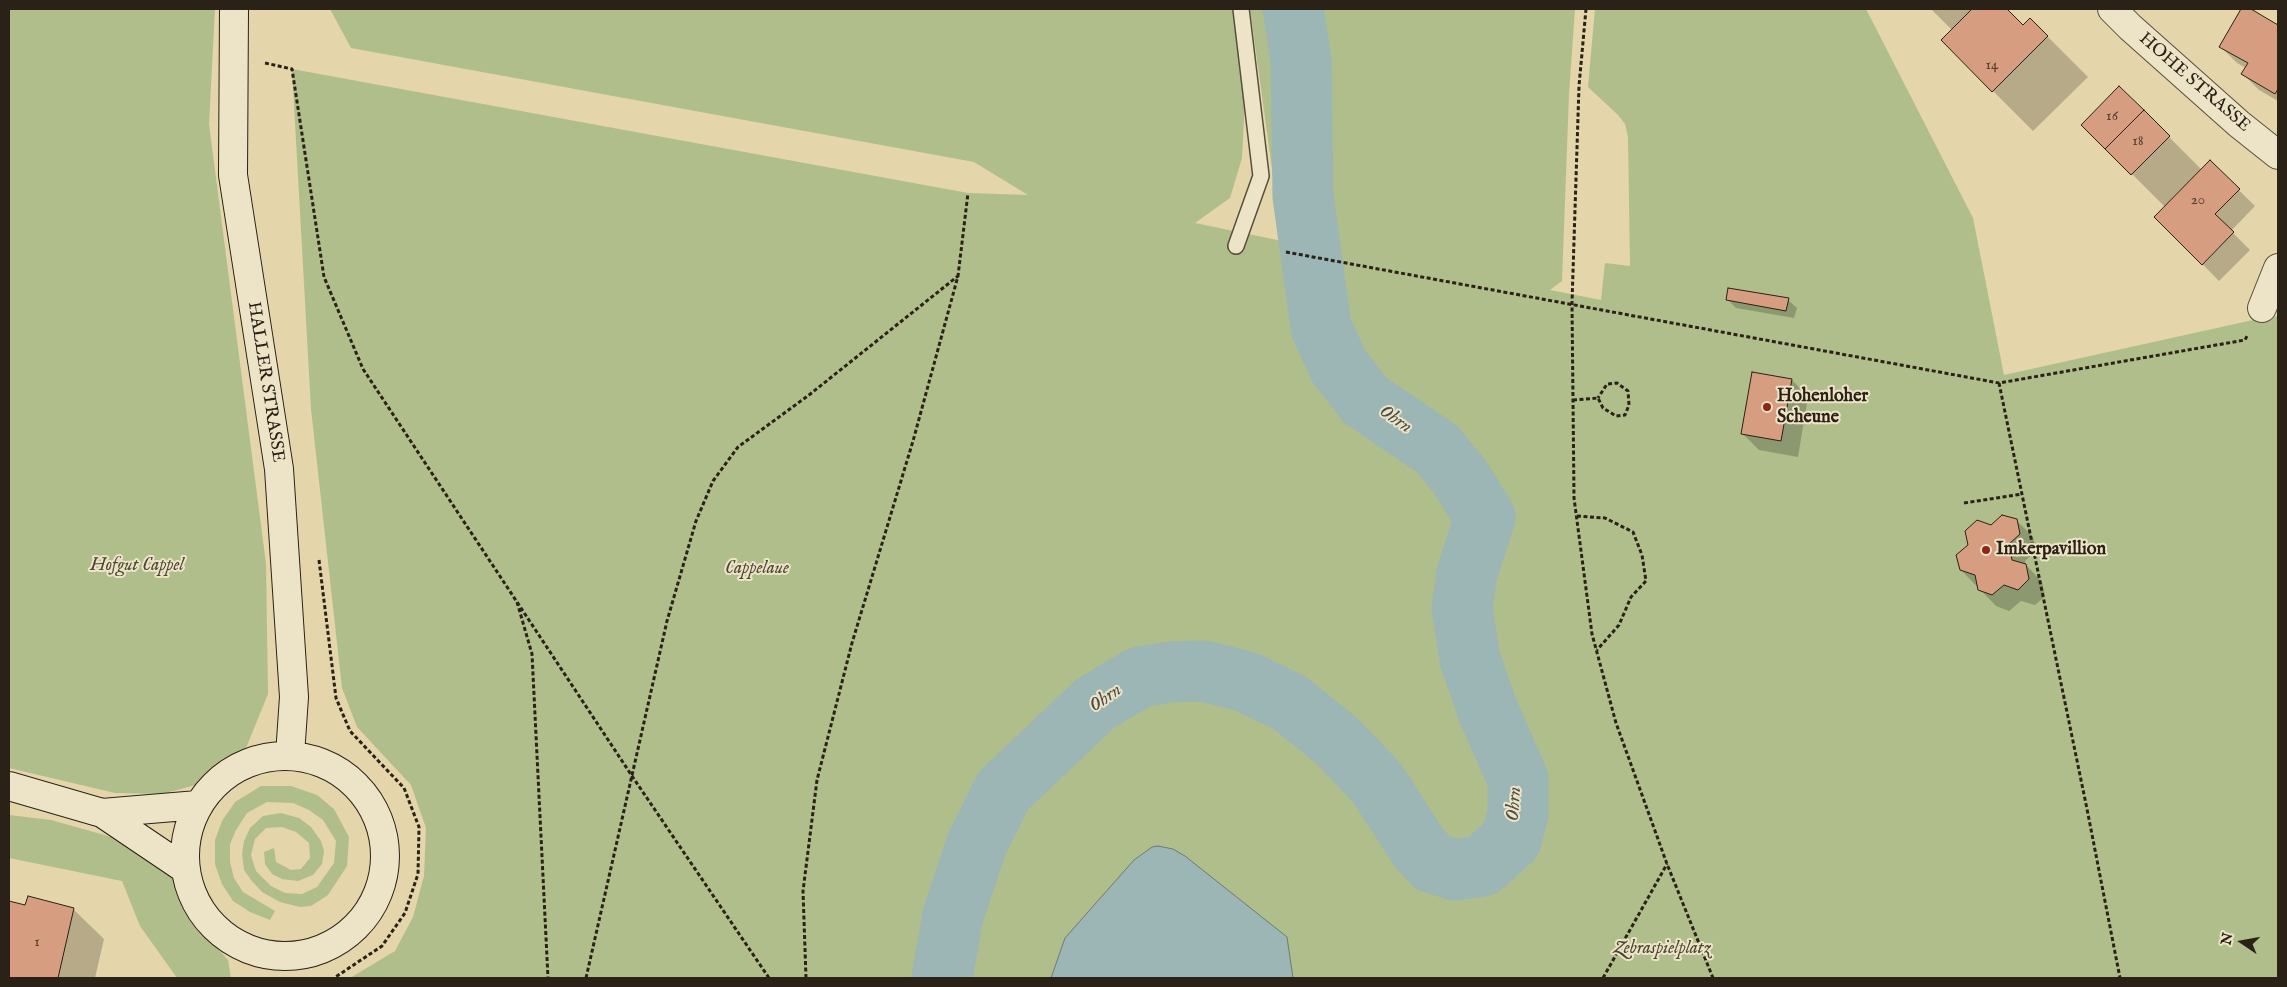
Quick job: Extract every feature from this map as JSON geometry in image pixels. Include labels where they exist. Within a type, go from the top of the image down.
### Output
[{"type":"main road","name":"HALLER STRASSE","points":[[234,9],[233,175],[279,469],[294,697],[290,755]]},
{"type":"main road","name":"HOHE STRASSE","points":[[2112,9],[2232,117],[2278,155]]},
{"type":"main road","points":[[2262,308],[2278,268]]},
{"type":"main road","points":[[290,755],[322,762],[349,778],[370,803],[383,832],[385,864],[377,895],[360,923],[335,943],[271,967],[214,927],[195,900],[185,868],[187,836],[198,805],[215,784],[238,767],[263,758],[290,755]]},
{"type":"main road","points":[[9,786],[102,813],[185,868]]},
{"type":"main road","points":[[102,813],[198,805]]},
{"type":"lane","points":[[1236,246],[1261,176],[1241,9]]},
{"type":"path","points":[[1586,9],[1579,86],[1572,303],[1574,498],[1592,634],[1616,723],[1667,864],[1713,978]]},
{"type":"path","points":[[258,62],[292,69],[324,277],[363,369],[768,978]]},
{"type":"path","points":[[806,978],[803,891],[817,780],[852,644],[913,441],[958,276],[968,193]]},
{"type":"path","points":[[1286,252],[2000,383],[2245,340],[2262,308]]},
{"type":"path","points":[[586,978],[667,620],[696,521],[713,481],[738,447],[809,395],[958,276]]},
{"type":"path","points":[[1617,383],[1628,391],[1629,405],[1625,415],[1616,416],[1603,408],[1598,398],[1607,384],[1617,383]]},
{"type":"path","points":[[2000,383],[2088,809],[2120,978]]},
{"type":"path","points":[[1573,400],[1598,398]]},
{"type":"path","points":[[1964,503],[2022,494]]},
{"type":"path","points":[[1577,516],[1605,518],[1633,532],[1642,555],[1646,580],[1631,597],[1618,625],[1596,651]]},
{"type":"path","points":[[319,559],[336,698],[350,731],[404,788],[419,826],[418,874],[405,913],[382,946],[334,978]]},
{"type":"path","points":[[516,599],[532,654],[548,978]]},
{"type":"path","points":[[1603,978],[1667,864]]},
{"type":"green space","name":"Hofgut Cappel","points":[[9,9],[215,9],[209,124],[266,564],[268,694],[246,748],[222,759],[199,784],[162,794],[115,793],[9,768]]},
{"type":"green space","name":"Cappelaue","points":[[330,9],[1233,9],[1245,98],[1242,158],[1230,198],[1195,223],[1282,241],[1250,9],[1575,9],[1569,94],[1562,281],[1550,290],[1601,300],[1605,263],[1630,266],[1628,137],[1625,124],[1618,115],[1588,87],[1595,9],[1866,9],[1973,218],[2004,375],[2278,316],[2278,978],[350,978],[395,951],[413,917],[424,876],[426,828],[411,785],[357,727],[342,688],[311,409],[292,69],[968,193],[1028,195],[974,162],[351,48]]},
{"type":"green space","points":[[261,786],[291,786],[317,795],[334,809],[349,837],[347,866],[328,895],[311,906],[300,907],[280,902],[262,892],[244,870],[242,854],[244,841],[250,828],[263,816],[281,813],[299,818],[311,827],[321,841],[324,851],[322,864],[313,875],[298,881],[282,879],[272,874],[265,864],[264,852],[274,848],[276,862],[291,870],[301,869],[310,858],[309,843],[296,832],[282,827],[266,828],[255,839],[251,855],[256,871],[271,886],[285,893],[302,894],[317,887],[334,863],[336,841],[323,820],[309,810],[293,803],[267,802],[247,813],[230,844],[230,862],[234,878],[243,892],[275,911],[270,920],[250,912],[233,901],[222,884],[215,864],[215,840],[222,821],[235,802]]},
{"type":"green space","points":[[9,815],[51,820],[115,838],[174,876],[187,908],[206,936],[228,960],[231,978],[177,978],[140,926],[122,881],[9,858]]},
{"type":"water","points":[[1158,846],[1173,849],[1185,856],[1287,937],[1293,978],[1051,978],[1065,938],[1134,860],[1152,847]]},
{"type":"building","points":[[1972,9],[2007,9],[2023,25],[2030,18],[2048,36],[1992,92],[1941,40]]},
{"type":"building","points":[[2241,9],[2251,9],[2278,25],[2278,89],[2275,94],[2241,74],[2248,63],[2219,47]]},
{"type":"building","points":[[2119,86],[2144,110],[2105,149],[2081,125]]},
{"type":"building","points":[[2144,110],[2170,136],[2131,175],[2105,149]]},
{"type":"building","points":[[2210,160],[2240,189],[2215,214],[2234,232],[2202,265],[2154,217]]},
{"type":"building","points":[[1728,288],[1789,298],[1786,311],[1726,300]]},
{"type":"building","name":"Hohenloher Scheune","points":[[1752,372],[1792,379],[1781,441],[1741,434]]},
{"type":"building","name":"Imkerpavillion","points":[[2002,515],[2017,519],[2020,534],[2009,544],[2012,560],[2026,564],[2029,579],[2018,590],[2004,585],[1992,595],[1978,590],[1975,575],[1960,570],[1956,555],[1968,545],[1965,531],[1977,520],[1991,525]]},
{"type":"building","points":[[28,896],[74,908],[58,978],[9,978],[9,901],[25,905]]},
{"type":"waterway","name":"Ohrn","points":[[942,978],[953,915],[976,846],[1003,791],[1096,703],[1140,677],[1170,672],[1204,671],[1247,682],[1290,703],[1337,741],[1377,783],[1419,848],[1433,863],[1455,870],[1482,866],[1511,840],[1518,814],[1518,779],[1488,711],[1470,659],[1462,608],[1467,573],[1485,517],[1460,477],[1437,449],[1365,400],[1338,365],[1321,327],[1303,196],[1301,59],[1293,9]]},
{"type":"place","name":"Hohenloher Scheune","points":[[1767,407]]},
{"type":"place","name":"Imkerpavillion","points":[[1986,550]]},
{"type":"park label","name":"Zebraspielplatz","points":[[1662,949]]}]
